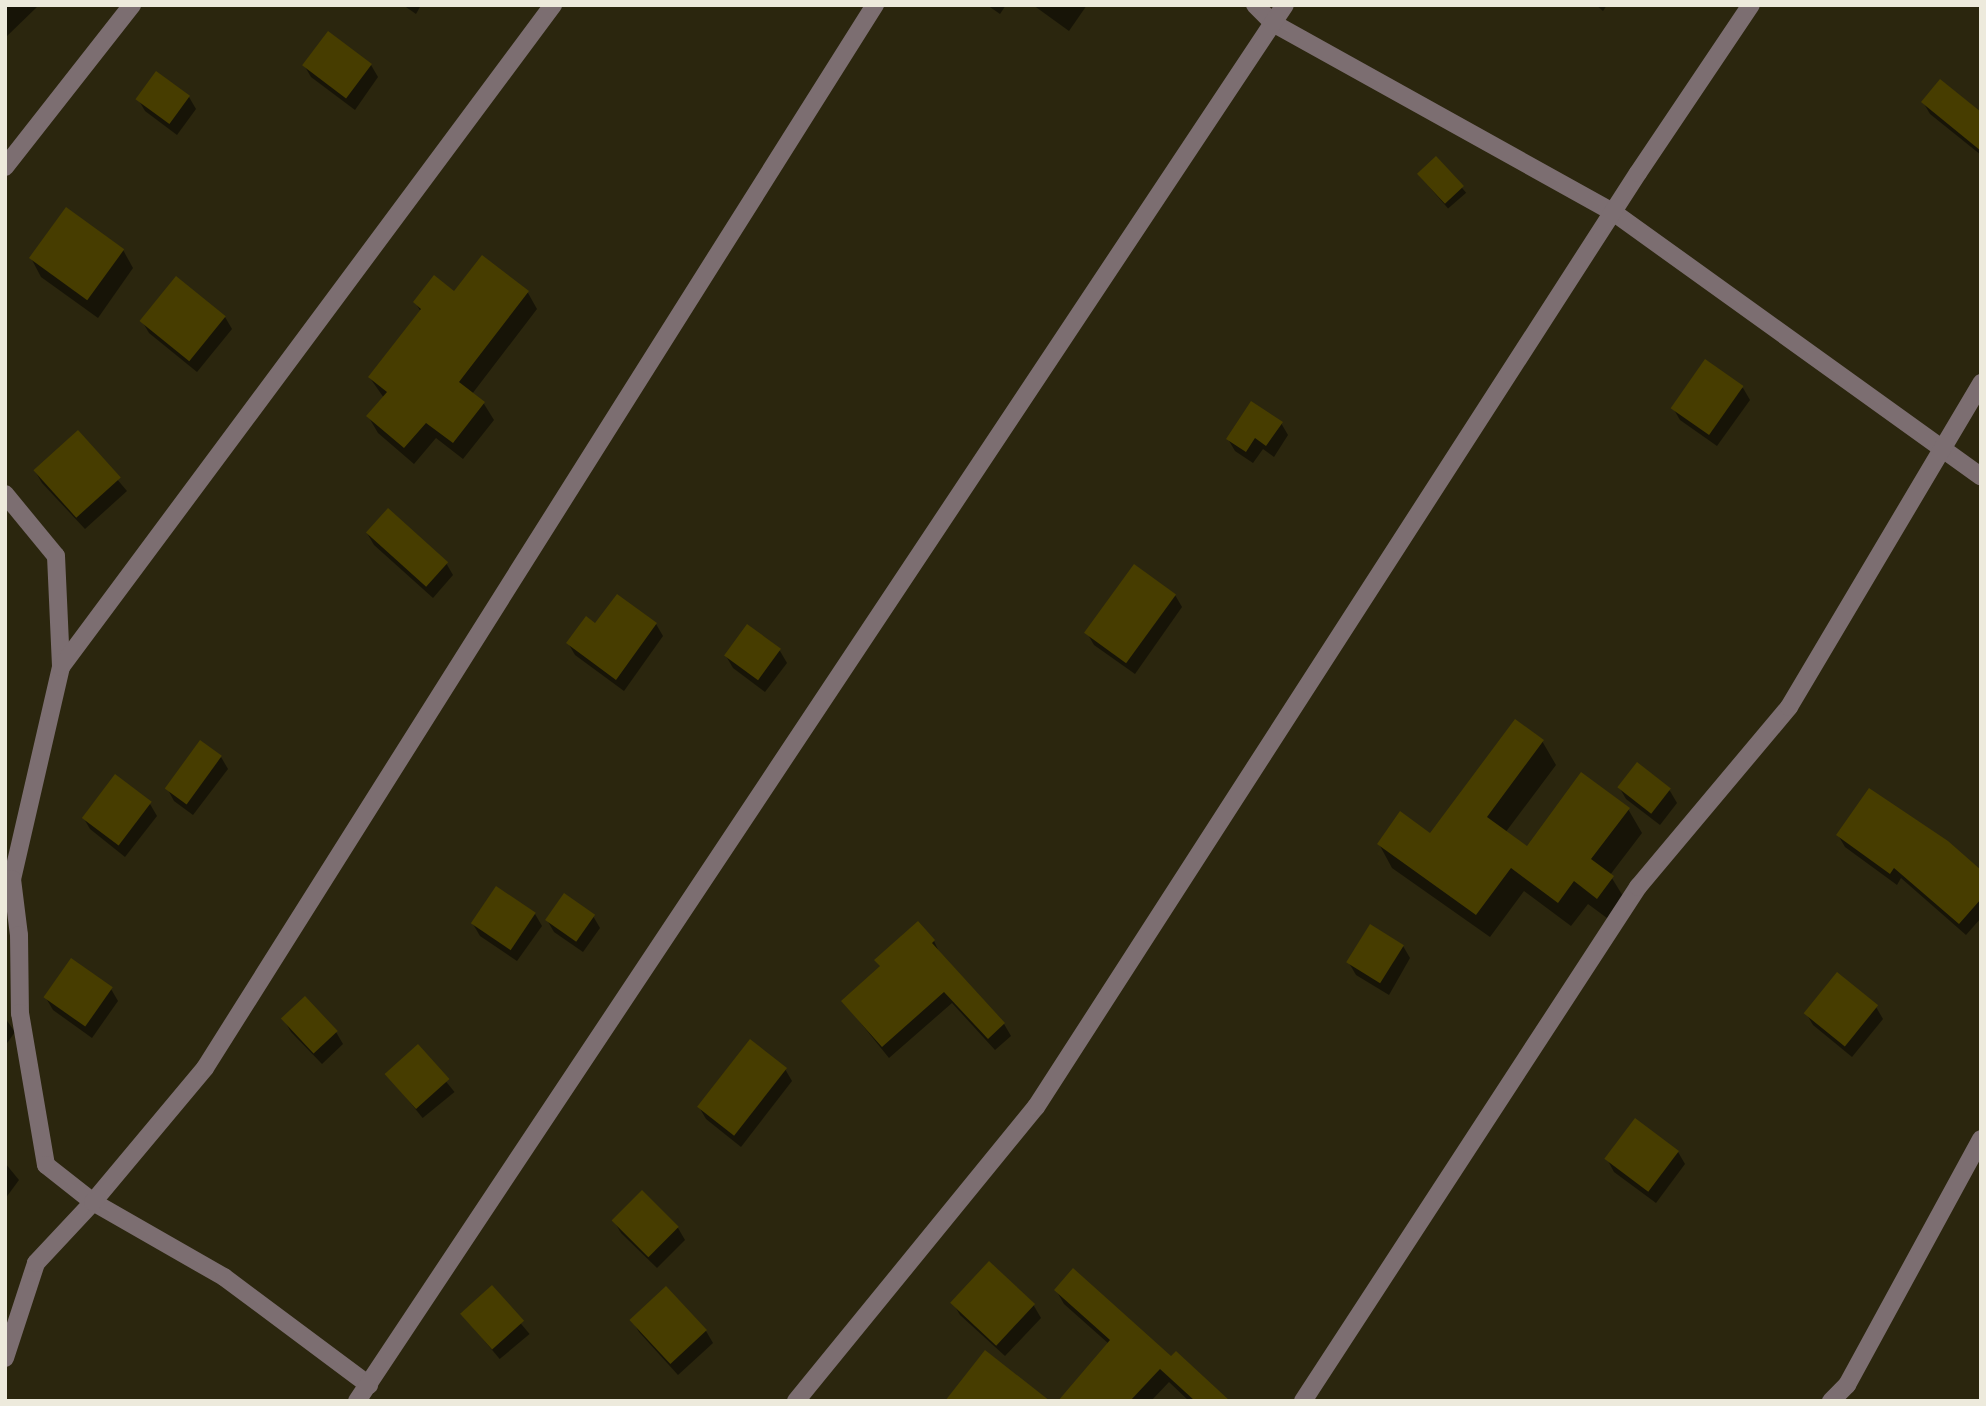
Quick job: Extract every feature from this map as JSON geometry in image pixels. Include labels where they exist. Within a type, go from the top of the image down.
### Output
[{"type":"street","points":[[5,167],[132,5]]},
{"type":"street","points":[[61,667],[553,5]]},
{"type":"street","points":[[5,1358],[36,1263],[93,1202],[205,1068],[875,5]]},
{"type":"street","points":[[1255,5],[1273,23],[1613,212],[1981,476]]},
{"type":"street","points":[[357,1401],[1285,5]]},
{"type":"street","points":[[796,1401],[1036,1107],[1613,212],[1751,5]]},
{"type":"street","points":[[1303,1401],[1638,887],[1789,707],[1981,383]]},
{"type":"street","points":[[5,494],[56,556],[61,667],[8,879],[19,935],[20,1013],[46,1165],[93,1202],[224,1277],[369,1385]]},
{"type":"street","points":[[1830,1401],[1847,1385],[1981,1139]]},
{"type":"building","points":[[328,31],[372,64],[346,98],[302,65]]},
{"type":"building","points":[[156,71],[190,96],[169,124],[135,99]]},
{"type":"building","points":[[1940,79],[1981,112],[1981,151],[1921,102]]},
{"type":"building","points":[[1436,156],[1464,186],[1445,204],[1417,174]]},
{"type":"building","points":[[66,207],[124,249],[87,300],[29,258]]},
{"type":"building","points":[[482,255],[529,291],[459,382],[485,402],[453,443],[426,423],[404,448],[366,416],[387,392],[368,377],[421,309],[413,302],[434,275],[454,291]]},
{"type":"building","points":[[176,276],[226,316],[189,361],[139,321]]},
{"type":"building","points":[[1705,359],[1744,386],[1709,435],[1671,408]]},
{"type":"building","points":[[1251,401],[1283,422],[1266,446],[1255,438],[1246,452],[1226,439]]},
{"type":"building","points":[[78,430],[121,478],[76,518],[33,470]]},
{"type":"building","points":[[388,508],[448,562],[426,587],[366,533]]},
{"type":"building","points":[[1134,564],[1176,595],[1126,663],[1084,633]]},
{"type":"building","points":[[617,594],[657,623],[616,680],[566,643],[586,616],[595,623]]},
{"type":"building","points":[[747,624],[781,649],[758,680],[724,656]]},
{"type":"building","points":[[1515,719],[1544,740],[1487,817],[1527,846],[1581,772],[1630,808],[1591,859],[1614,876],[1597,899],[1574,881],[1558,903],[1511,868],[1476,915],[1377,844],[1400,811],[1430,833]]},
{"type":"building","points":[[200,740],[222,756],[187,804],[165,789]]},
{"type":"building","points":[[1637,762],[1671,788],[1651,814],[1617,787]]},
{"type":"building","points":[[115,774],[152,802],[119,846],[82,818]]},
{"type":"building","points":[[1869,788],[1948,841],[1981,870],[1981,899],[1959,924],[1894,868],[1890,874],[1836,835]]},
{"type":"building","points":[[496,886],[536,913],[511,950],[471,923]]},
{"type":"building","points":[[564,893],[595,915],[576,942],[545,920]]},
{"type":"building","points":[[918,921],[935,940],[932,943],[1005,1023],[988,1039],[944,992],[882,1047],[841,1001],[880,966],[874,960]]},
{"type":"building","points":[[1370,924],[1404,945],[1380,983],[1346,962]]},
{"type":"building","points":[[71,958],[113,987],[85,1027],[43,997]]},
{"type":"building","points":[[1837,972],[1878,1005],[1845,1047],[1804,1013]]},
{"type":"building","points":[[305,996],[338,1031],[314,1054],[281,1019]]},
{"type":"building","points":[[750,1039],[787,1068],[734,1136],[697,1107]]},
{"type":"building","points":[[418,1044],[449,1079],[416,1109],[385,1074]]},
{"type":"building","points":[[1635,1118],[1679,1151],[1648,1192],[1604,1159]]},
{"type":"building","points":[[642,1190],[679,1227],[648,1257],[612,1220]]},
{"type":"building","points":[[989,1261],[1035,1304],[996,1346],[950,1303]]},
{"type":"building","points":[[1073,1268],[1171,1356],[1176,1351],[1230,1401],[1195,1401],[1160,1369],[1130,1401],[1058,1401],[1110,1340],[1054,1290]]},
{"type":"building","points":[[492,1285],[524,1321],[492,1349],[460,1314]]},
{"type":"building","points":[[666,1286],[707,1330],[670,1364],[629,1320]]},
{"type":"building","points":[[985,1350],[1050,1401],[945,1401]]}]
